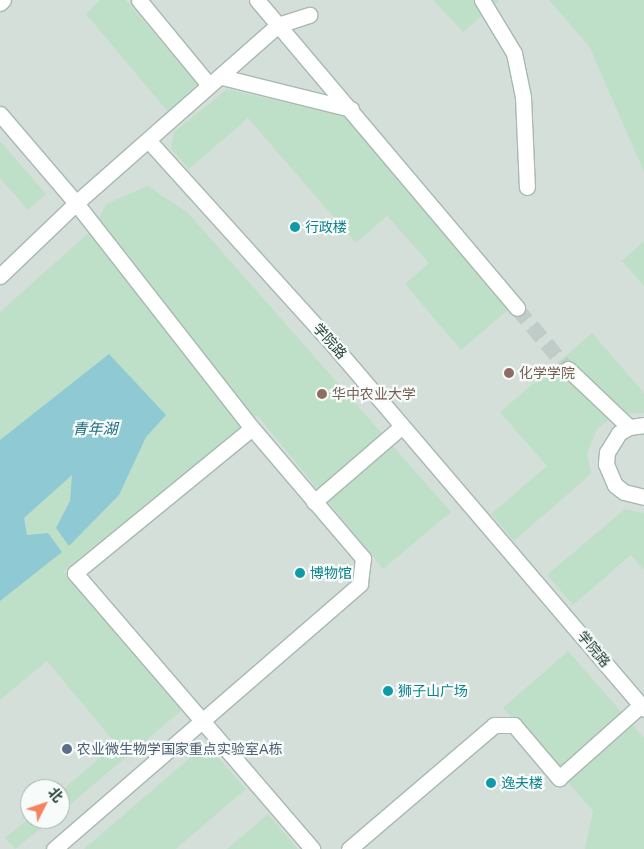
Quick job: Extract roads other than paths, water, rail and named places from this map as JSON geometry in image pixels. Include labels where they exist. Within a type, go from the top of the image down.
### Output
[{"type":"street","points":[[139,0],[209,85]]},
{"type":"street","points":[[257,0],[351,109],[517,308]]},
{"type":"street","points":[[482,0],[514,53],[523,97],[527,188]]},
{"type":"street","points":[[0,276],[76,203],[278,26],[309,15]]},
{"type":"street","points":[[222,77],[351,109]]},
{"type":"street","points":[[0,114],[76,203],[252,428],[363,558],[360,584],[54,849]]},
{"type":"street","name":"学院路","points":[[148,140],[334,346],[643,707]]},
{"type":"street","points":[[568,369],[628,427]]},
{"type":"street","points":[[644,425],[628,427],[611,442],[606,464],[615,485],[624,492],[644,497]]},
{"type":"street","points":[[314,502],[402,426]]},
{"type":"street","points":[[252,428],[75,573],[312,849]]},
{"type":"street","points":[[349,849],[494,725],[514,725],[559,778],[643,707]]},
{"type":"water","name":"青年湖","points":[[109,354],[166,415],[146,437],[119,495],[69,546],[56,528],[70,501],[72,475],[24,518],[27,535],[48,533],[62,552],[0,601],[0,440]]},
{"type":"tunnel","points":[[517,308],[568,369]]},
{"type":"place","name":"行政楼","points":[[295,227]]},
{"type":"place","name":"化学学院","points":[[509,373]]},
{"type":"place","name":"华中农业大学","points":[[322,394]]},
{"type":"place","name":"博物馆","points":[[300,573]]},
{"type":"place","name":"狮子山广场","points":[[388,691]]},
{"type":"place","name":"农业微生物学国家重点实验室A栋","points":[[67,749]]},
{"type":"place","name":"逸夫楼","points":[[491,783]]}]
